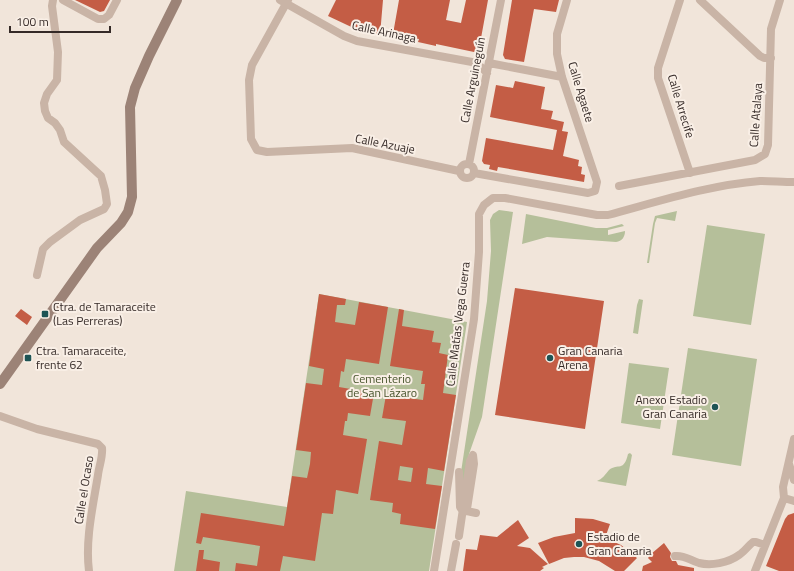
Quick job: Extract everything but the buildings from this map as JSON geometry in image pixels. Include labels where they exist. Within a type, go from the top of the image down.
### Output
[{"type":"main road","points":[[0,384],[98,248],[121,223],[128,212],[132,198],[130,107],[135,88],[149,56],[177,0]]},
{"type":"street","points":[[37,275],[43,248],[80,220],[104,210],[107,204],[101,176],[64,142],[56,123],[48,118],[45,112],[44,103],[47,94],[57,80],[58,52],[52,6],[53,0]]},
{"type":"street","points":[[63,0],[98,19],[104,19],[109,15],[117,0]]},
{"type":"street","name":"Calle Arguineguín","points":[[469,164],[501,0]]},
{"type":"street","name":"Calle Agaete","points":[[474,172],[588,193],[595,191],[597,182],[562,77],[557,54],[557,34],[567,0]]},
{"type":"street","name":"Calle Arrecife","points":[[680,0],[658,68],[658,78],[690,173]]},
{"type":"street","points":[[700,0],[760,56],[770,58]]},
{"type":"street","name":"Calle Atalaya","points":[[619,186],[755,160],[765,154],[768,145],[771,30],[780,0]]},
{"type":"street","name":"Calle Arinaga","points":[[285,1],[344,36],[357,41],[472,62],[481,67],[487,73]]},
{"type":"street","name":"Calle Azuaje","points":[[285,1],[252,65],[249,80],[251,139],[257,150],[267,152],[352,148],[460,170]]},
{"type":"street","points":[[489,63],[562,77]]},
{"type":"street","points":[[469,164],[474,172],[470,178],[466,179],[460,175],[460,170],[464,165],[469,164]]},
{"type":"street","name":"Calle Matías Vega Guerra","points":[[434,571],[474,319],[479,252],[479,214],[484,205],[493,198],[505,198],[596,215],[608,215],[695,192],[733,185],[761,181],[794,182]]},
{"type":"street","name":"Calle el Ocaso","points":[[0,416],[37,429],[98,444],[102,448],[88,544],[89,571]]},
{"type":"street","points":[[755,571],[784,498],[783,487],[794,439]]},
{"type":"street","points":[[459,536],[465,510],[474,464],[473,455],[470,461],[465,510]]},
{"type":"street","points":[[789,462],[794,480]]},
{"type":"street","points":[[459,472],[460,507],[476,513]]},
{"type":"street","points":[[784,498],[794,501]]},
{"type":"street","points":[[675,556],[684,556],[700,563],[713,564],[727,561],[739,555],[753,542],[765,545]]},
{"type":"street","points":[[451,571],[456,544]]},
{"type":"green space","points":[[499,210],[513,212],[482,417],[469,454],[463,496],[461,472],[487,301],[491,251],[490,220],[493,214]]},
{"type":"green space","points":[[677,211],[675,221],[657,218],[649,263],[647,263],[655,216]]},
{"type":"green space","points":[[526,214],[596,228],[607,228],[622,224],[624,226],[608,230],[608,235],[625,231],[625,233],[621,240],[616,242],[547,237],[522,244]]},
{"type":"green space","points":[[707,225],[765,234],[751,325],[693,316]]},
{"type":"green space","name":"Cementerio de San Lázaro","points":[[319,294],[467,322],[429,571],[174,571],[186,491],[287,507]]},
{"type":"green space","points":[[639,299],[643,300],[638,334],[633,333]]},
{"type":"green space","name":"Anexo Estadio Gran Canaria","points":[[688,348],[757,359],[741,466],[672,455]]},
{"type":"green space","points":[[629,363],[669,368],[660,429],[621,423]]},
{"type":"green space","points":[[630,453],[632,455],[626,486],[597,481],[612,468],[623,465],[628,454]]},
{"type":"place","name":"Ctra. de Tamaraceite (Las Perreras)","points":[[45,314]]},
{"type":"place","name":"Ctra. Tamaraceite, frente 62","points":[[28,358]]},
{"type":"place","name":"Gran Canaria Arena","points":[[550,358]]},
{"type":"place","name":"Anexo Estadio Gran Canaria","points":[[715,407]]},
{"type":"place","name":"Estadio de Gran Canaria","points":[[579,544]]}]
